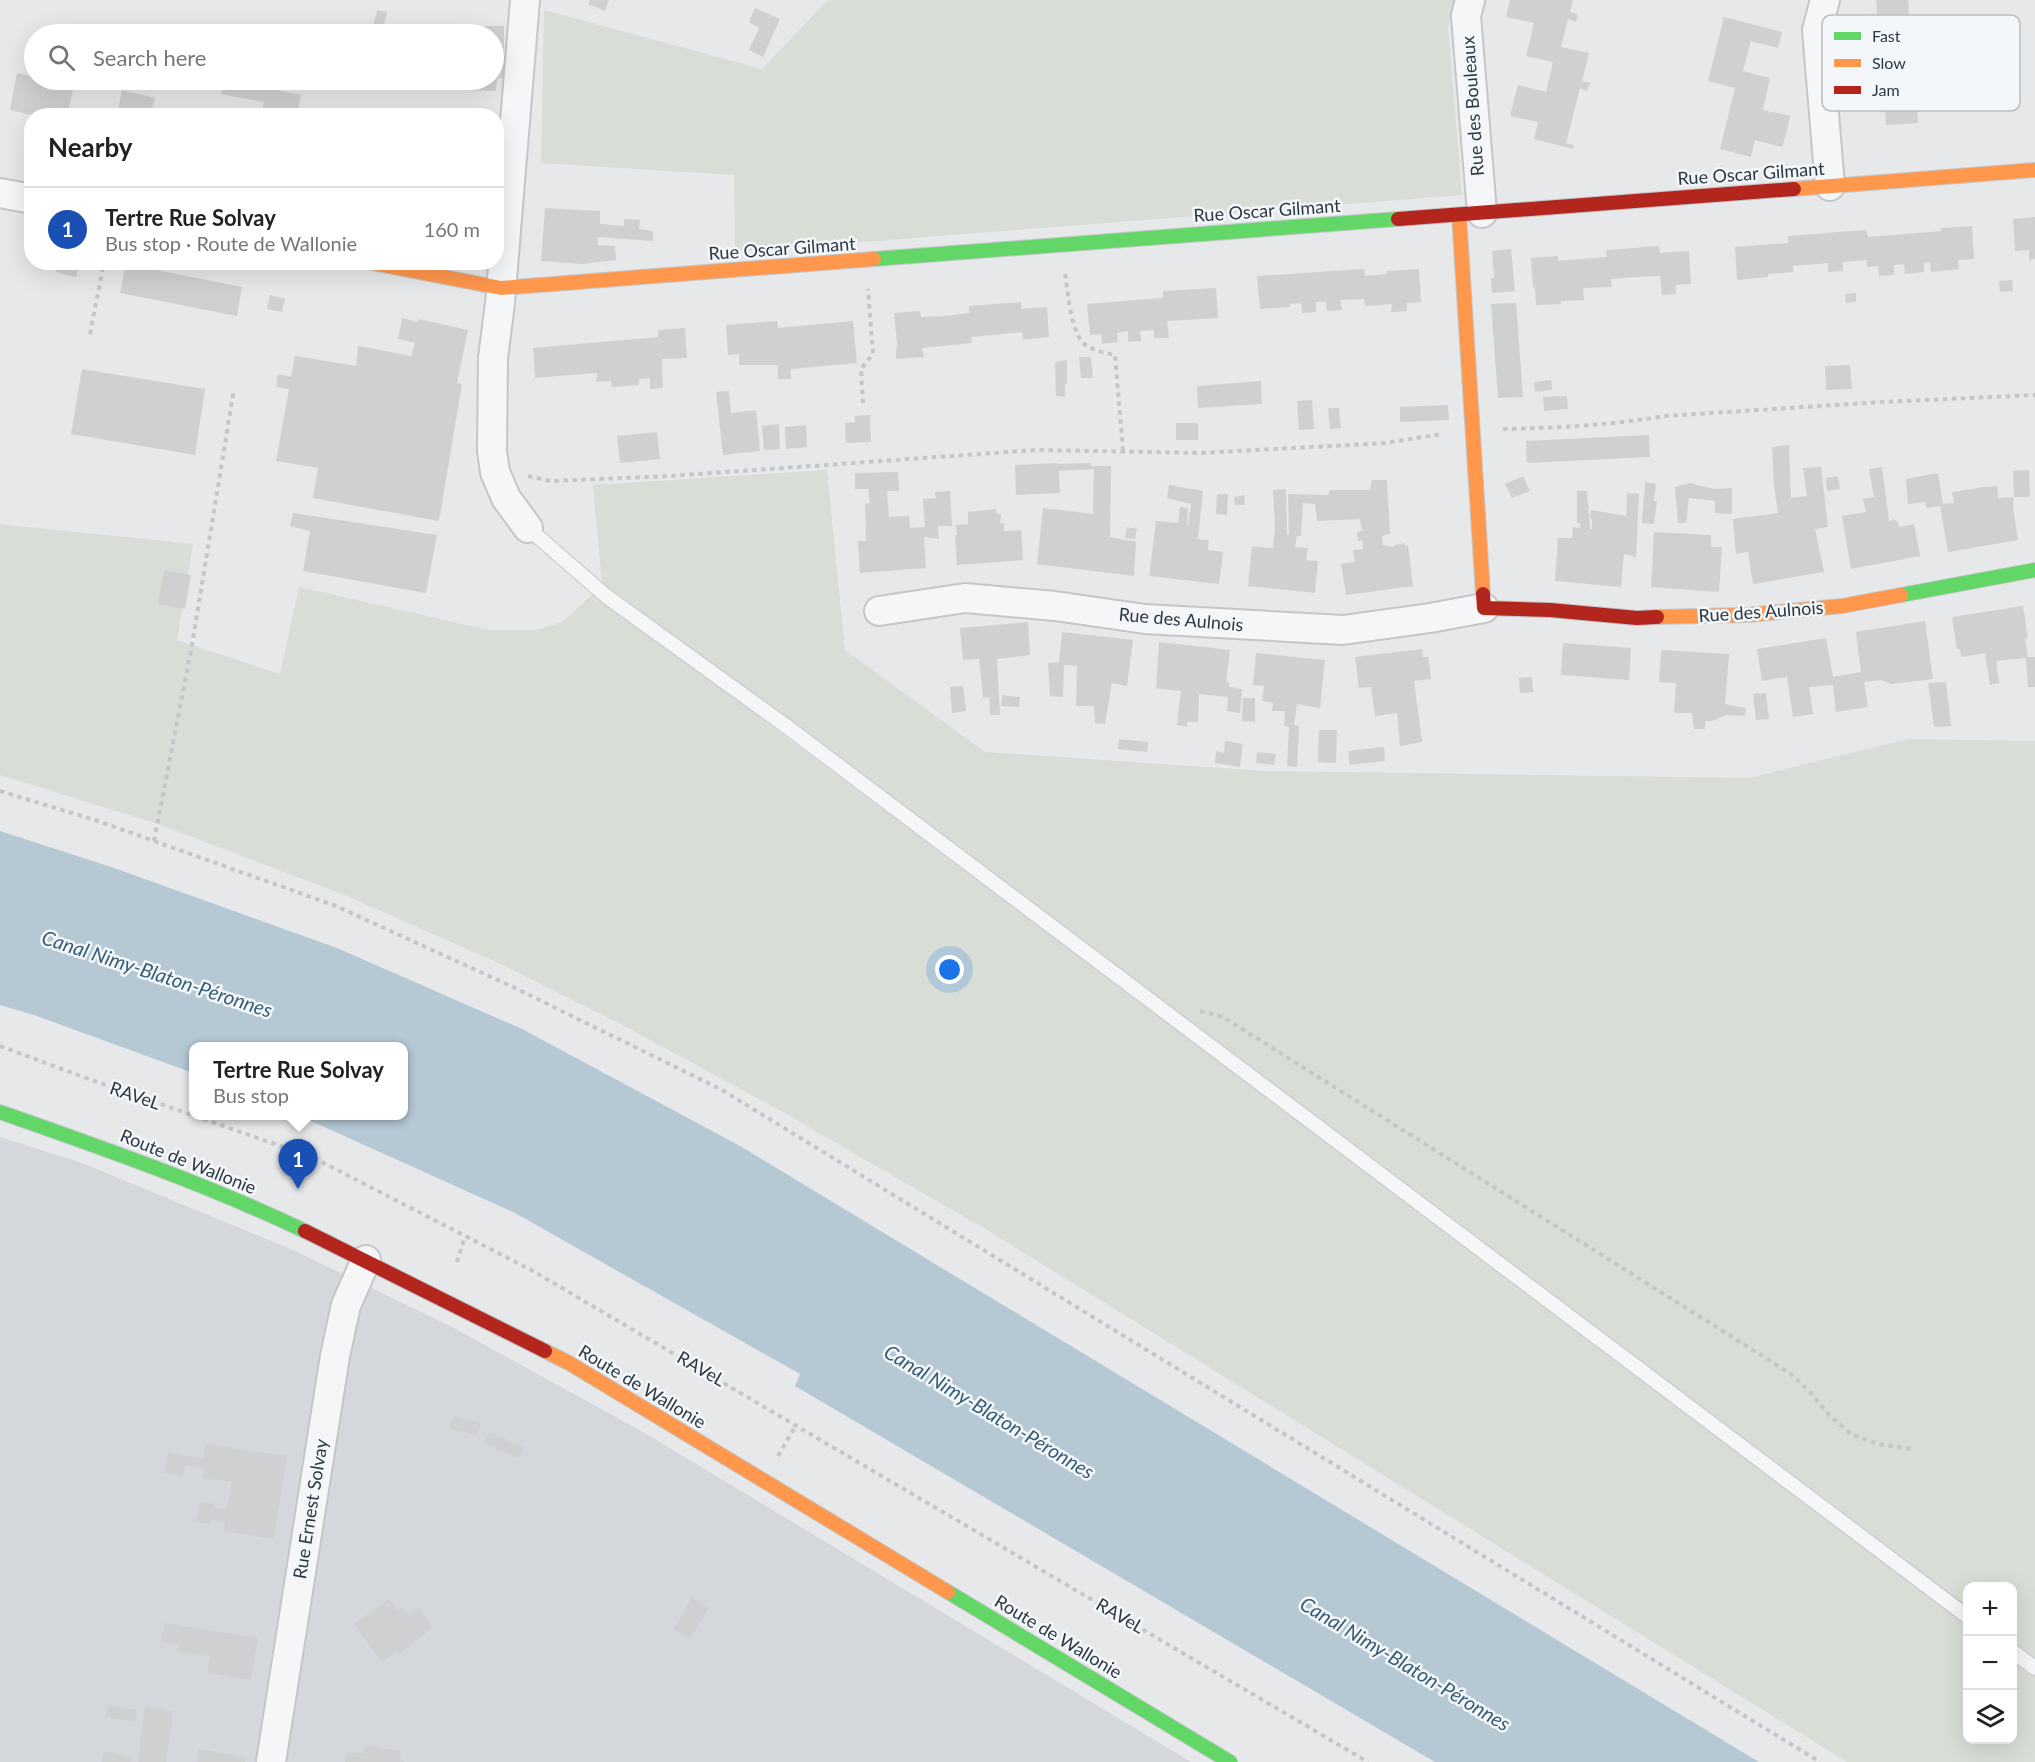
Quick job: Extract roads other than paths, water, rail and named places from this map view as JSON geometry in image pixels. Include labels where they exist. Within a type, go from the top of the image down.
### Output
[{"type":"street","points":[[504,252],[525,0]]},
{"type":"street","name":"Rue des Bouleaux","points":[[1470,0],[1466,16],[1471,214]]},
{"type":"street","points":[[1822,90],[1817,30],[1825,0]]},
{"type":"street","points":[[1824,111],[1830,186]]},
{"type":"street","name":"Rue Oscar Gilmant","points":[[408,270],[501,288],[2035,170]]},
{"type":"street","points":[[0,193],[24,198]]},
{"type":"street","points":[[1471,214],[1473,429],[1484,608]]},
{"type":"street","points":[[502,270],[493,358],[492,451],[495,472],[506,498],[528,528]]},
{"type":"street","name":"Rue des Aulnois","points":[[879,610],[965,598],[1055,606],[1145,619],[1343,630],[1484,608],[1550,610],[1637,618],[1747,615],[1842,606],[2035,570]]},
{"type":"street","name":"Route de Wallonie","points":[[0,1112],[159,1168],[267,1213],[366,1260],[569,1363],[1230,1762]]},
{"type":"street","name":"Rue Ernest Solvay","points":[[271,1762],[335,1356],[346,1305],[366,1260]]},
{"type":"lane","points":[[528,528],[606,596],[786,726],[1963,1613]]},
{"type":"lane","points":[[2017,1654],[2035,1668]]},
{"type":"water","name":"Canal Nimy-Blaton-Péronnes","points":[[0,831],[117,869],[337,948],[522,1029],[740,1146],[1759,1762],[1435,1762],[795,1386],[800,1374],[515,1213],[309,1120],[408,1120],[408,1042],[189,1042],[189,1072],[34,1015],[0,1005]]},
{"type":"place","name":"Tertre Rue Solvay","points":[[298,1189]]}]
